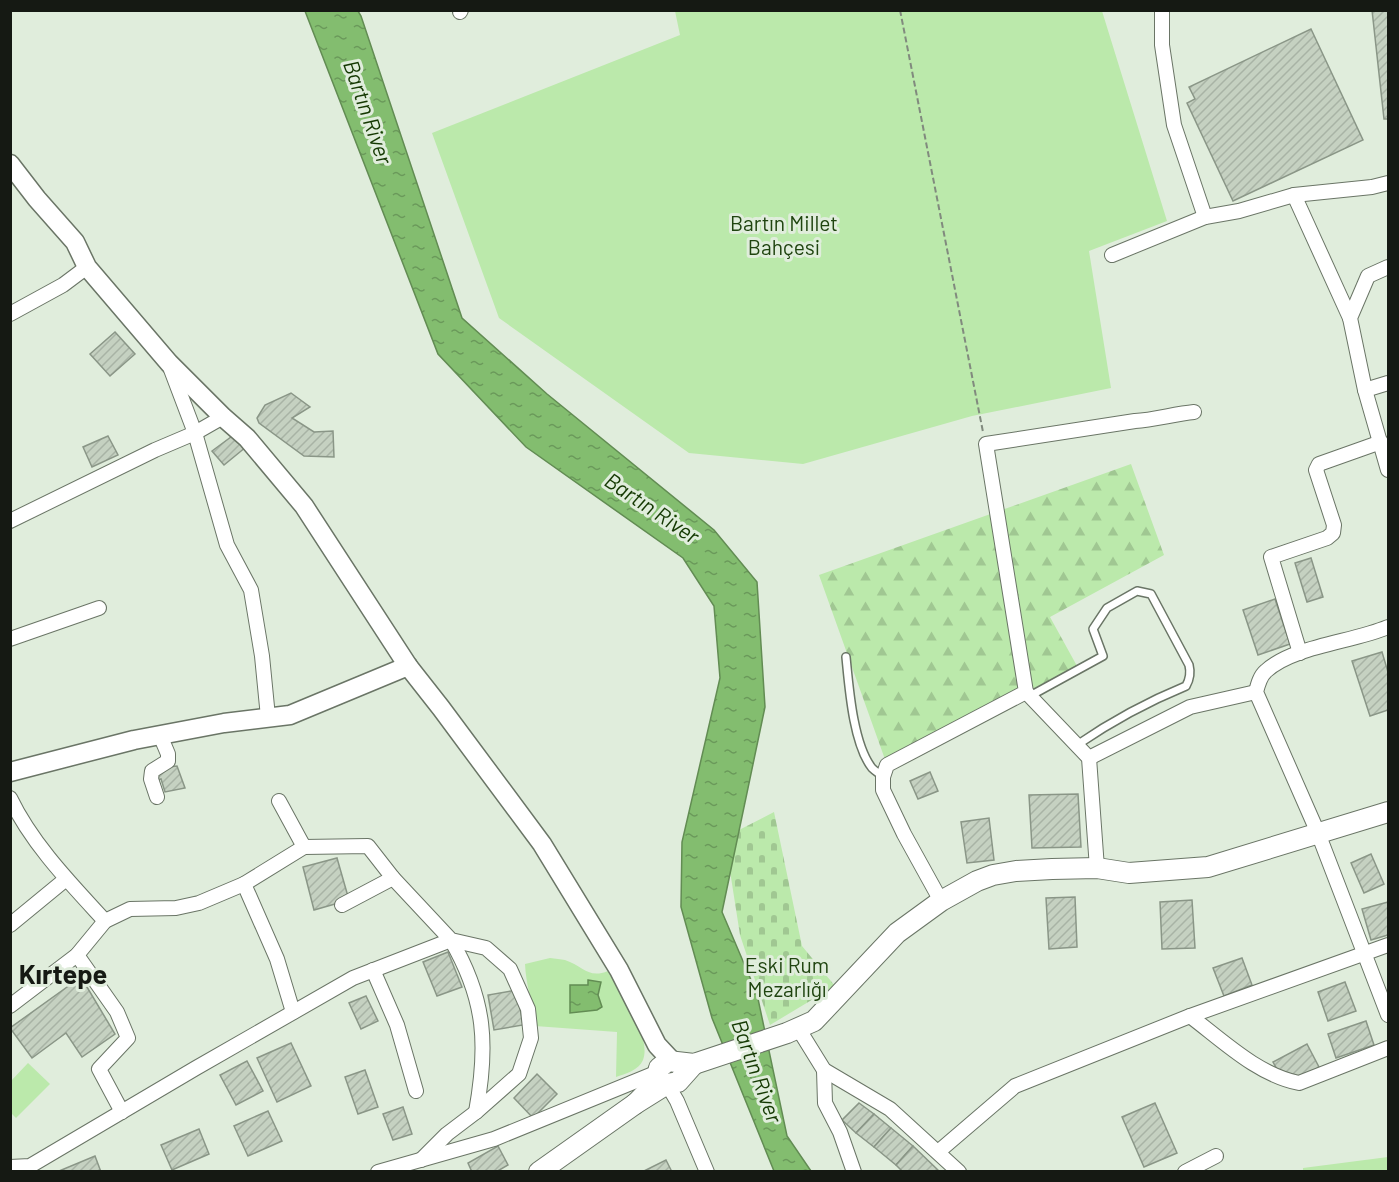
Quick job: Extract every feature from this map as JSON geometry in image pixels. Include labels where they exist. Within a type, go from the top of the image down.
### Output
[{"type":"main road","points":[[539,1172],[635,1104],[654,1085],[672,1075],[813,1021],[897,933],[941,901],[977,881],[993,875],[1016,871],[1097,868],[1128,873],[1208,867],[1389,812]]},
{"type":"street","points":[[1162,10],[1162,45],[1174,125],[1205,217]]},
{"type":"street","points":[[10,164],[75,242],[87,267],[169,363],[247,438],[304,506],[408,666],[542,844],[619,970],[657,1045],[672,1075],[707,1172]]},
{"type":"street","points":[[1112,255],[1205,217],[1239,212],[1294,195],[1372,187],[1389,183]]},
{"type":"street","points":[[1294,195],[1350,318],[1365,390],[1389,470]]},
{"type":"street","points":[[10,314],[63,285],[87,267]]},
{"type":"street","points":[[1350,318],[1368,276],[1389,267]]},
{"type":"street","points":[[169,363],[195,433],[227,545],[251,590],[262,656],[268,717]]},
{"type":"street","points":[[1365,390],[1389,383]]},
{"type":"street","points":[[1097,868],[1089,758],[1028,694],[986,444],[1194,412]]},
{"type":"street","points":[[10,520],[195,433],[223,417]]},
{"type":"street","points":[[1300,652],[1271,557],[1328,538],[1333,533],[1334,525],[1316,470],[1319,464],[1380,442]]},
{"type":"street","points":[[10,639],[99,608]]},
{"type":"street","points":[[1389,627],[1372,634],[1300,652],[1265,671],[1256,692],[1318,832],[1389,1015]]},
{"type":"street","points":[[10,772],[134,740],[224,723],[290,715],[408,666]]},
{"type":"street","points":[[1089,758],[1190,706],[1256,692]]},
{"type":"street","points":[[941,901],[883,790],[883,777],[887,765],[1028,694]]},
{"type":"street","points":[[157,797],[151,779],[152,771],[168,761],[168,754],[160,735]]},
{"type":"street","points":[[10,798],[15,820],[105,921]]},
{"type":"street","points":[[279,801],[304,847]]},
{"type":"street","points":[[10,1006],[78,955],[105,921],[130,909],[176,908],[199,903],[244,884],[304,847],[368,846],[393,878],[451,940],[471,980],[481,1018],[483,1056],[476,1112]]},
{"type":"street","points":[[342,905],[393,878]]},
{"type":"street","points":[[10,925],[66,879]]},
{"type":"street","points":[[244,884],[274,951],[293,1012]]},
{"type":"street","points":[[10,1167],[34,1168],[122,1112],[353,978],[451,940],[486,948],[510,969],[528,1009],[531,1038],[519,1074],[447,1134],[422,1160]]},
{"type":"street","points":[[938,1152],[1015,1086],[1190,1016],[1389,945]]},
{"type":"street","points":[[78,955],[117,1012],[128,1038],[99,1069],[122,1112]]},
{"type":"street","points":[[373,970],[397,1025],[416,1091]]},
{"type":"street","points":[[1190,1016],[1256,1065],[1288,1081],[1299,1083],[1389,1048]]},
{"type":"street","points":[[792,1030],[824,1070],[890,1109],[959,1172]]},
{"type":"street","points":[[824,1070],[825,1103],[840,1132],[854,1172]]},
{"type":"street","points":[[378,1172],[494,1139],[672,1075]]},
{"type":"street","points":[[1185,1172],[1216,1156]]},
{"type":"lane","points":[[1028,694],[1103,656],[1093,629],[1107,608],[1137,591],[1151,594],[1189,665],[1191,674],[1188,683],[1185,687],[1110,722],[1077,745]]},
{"type":"lane","points":[[846,657],[850,692],[861,744],[873,768],[883,777]]},
{"type":"path","points":[[900,10],[986,444]]},
{"type":"green space","name":"Bartın Millet Bahçesi","points":[[675,11],[1102,11],[1167,221],[1089,251],[1111,388],[972,416],[803,464],[689,453],[499,318],[432,133],[680,35]]},
{"type":"green space","points":[[1131,464],[1164,555],[1050,617],[1077,666],[887,765],[819,575]]},
{"type":"green space","name":"Eski Rum Mezarlığı","points":[[774,812],[802,946],[835,986],[770,1025],[740,935],[730,871],[739,830]]},
{"type":"green space","points":[[550,958],[565,960],[590,973],[608,971],[627,1002],[643,1039],[645,1050],[643,1060],[638,1066],[616,1077],[617,1032],[535,1026],[525,964]]},
{"type":"green space","points":[[28,1063],[50,1084],[16,1118],[11,1113],[11,1081]]},
{"type":"green space","points":[[1388,1157],[1388,1171],[1303,1171],[1303,1168]]},
{"type":"water","name":"Bartın River","points":[[305,11],[358,11],[361,16],[462,318],[547,394],[714,530],[757,582],[765,707],[722,912],[757,994],[787,1136],[811,1171],[774,1171],[712,1018],[681,907],[682,842],[720,678],[714,606],[683,558],[526,447],[438,354]]},
{"type":"water","points":[[588,980],[601,982],[598,995],[602,1007],[597,1010],[570,1013],[570,985],[588,985]]},
{"type":"building","points":[[1372,10],[1388,10],[1388,119],[1384,119]]},
{"type":"building","points":[[1311,29],[1363,140],[1233,201],[1187,103],[1195,99],[1189,87]]},
{"type":"building","points":[[115,332],[135,354],[110,376],[90,354]]},
{"type":"building","points":[[291,393],[310,407],[292,418],[314,432],[333,431],[334,457],[304,456],[259,423],[257,418],[265,405]]},
{"type":"building","points":[[235,434],[246,447],[224,465],[212,451]]},
{"type":"building","points":[[108,436],[118,455],[92,467],[83,447]]},
{"type":"building","points":[[1311,558],[1323,597],[1307,602],[1295,563]]},
{"type":"building","points":[[1275,599],[1290,644],[1258,655],[1243,610]]},
{"type":"building","points":[[1382,652],[1388,672],[1388,710],[1370,716],[1352,661]]},
{"type":"building","points":[[177,766],[185,788],[165,792],[161,779],[157,780],[158,768]]},
{"type":"building","points":[[930,772],[938,791],[918,799],[910,781]]},
{"type":"building","points":[[1078,794],[1081,847],[1032,848],[1029,795]]},
{"type":"building","points":[[989,818],[994,860],[967,863],[961,822]]},
{"type":"building","points":[[1371,854],[1384,884],[1364,893],[1351,863]]},
{"type":"building","points":[[337,858],[349,900],[314,910],[303,867]]},
{"type":"building","points":[[1075,897],[1077,947],[1049,949],[1046,898]]},
{"type":"building","points":[[1192,900],[1195,948],[1162,949],[1160,902]]},
{"type":"building","points":[[1388,902],[1388,935],[1371,940],[1362,909]]},
{"type":"building","points":[[448,952],[462,987],[437,996],[423,962]]},
{"type":"building","points":[[1242,958],[1252,985],[1224,996],[1213,968]]},
{"type":"building","points":[[81,977],[115,1034],[82,1057],[66,1033],[32,1058],[10,1028]]},
{"type":"building","points":[[1345,982],[1356,1011],[1328,1021],[1318,992]]},
{"type":"building","points":[[517,990],[523,1025],[494,1030],[488,995]]},
{"type":"building","points":[[366,996],[378,1021],[361,1029],[349,1003]]},
{"type":"building","points":[[1366,1021],[1374,1045],[1336,1058],[1328,1034]]},
{"type":"building","points":[[291,1043],[311,1086],[277,1102],[257,1058]]},
{"type":"building","points":[[1307,1044],[1320,1069],[1287,1087],[1273,1062]]},
{"type":"building","points":[[247,1061],[263,1091],[236,1105],[220,1075]]},
{"type":"building","points":[[365,1070],[378,1107],[358,1114],[345,1077]]},
{"type":"building","points":[[537,1074],[557,1094],[533,1118],[514,1098]]},
{"type":"building","points":[[859,1103],[874,1114],[856,1133],[842,1120]]},
{"type":"building","points":[[1155,1103],[1177,1153],[1144,1167],[1122,1117]]},
{"type":"building","points":[[403,1107],[412,1134],[393,1140],[383,1114]]},
{"type":"building","points":[[268,1111],[282,1141],[248,1156],[234,1126]]},
{"type":"building","points":[[874,1114],[891,1128],[874,1147],[856,1133]]},
{"type":"building","points":[[891,1128],[913,1146],[896,1165],[874,1147]]},
{"type":"building","points":[[199,1129],[209,1154],[172,1170],[161,1145]]},
{"type":"building","points":[[498,1146],[508,1165],[496,1172],[472,1172],[468,1163]]},
{"type":"building","points":[[913,1146],[940,1172],[903,1172],[896,1165]]},
{"type":"building","points":[[95,1156],[101,1172],[59,1172],[59,1171]]},
{"type":"building","points":[[666,1160],[672,1172],[642,1172]]},
{"type":"district","name":"Kırtepe","points":[[63,975]]}]
